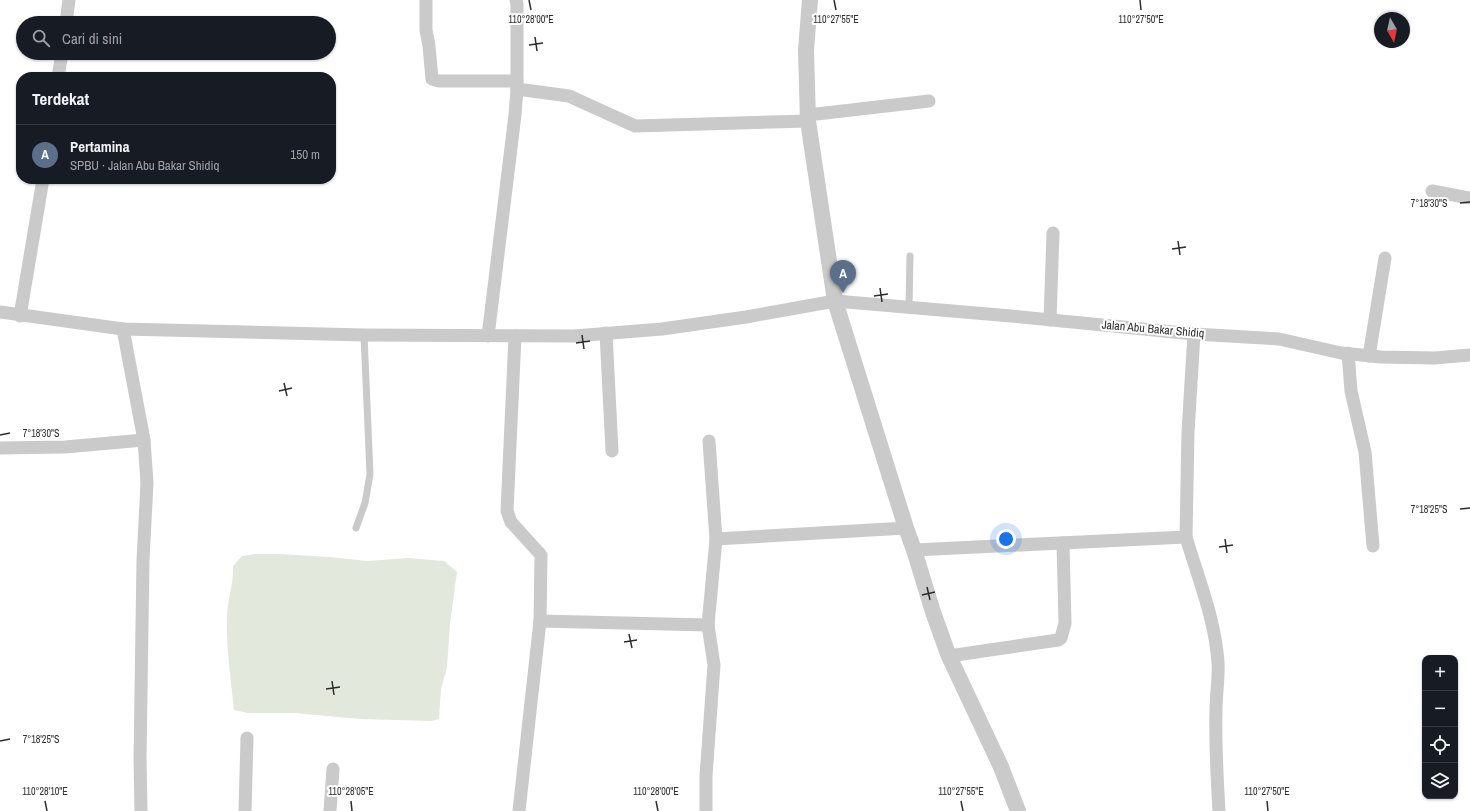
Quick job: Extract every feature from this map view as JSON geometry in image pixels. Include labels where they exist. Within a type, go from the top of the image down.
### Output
[{"type":"street","points":[[67,16],[69,0]]},
{"type":"street","points":[[426,0],[426,30],[432,79],[517,85],[569,96],[635,126],[808,118],[929,101]]},
{"type":"street","points":[[488,336],[514,123],[517,85],[516,0]]},
{"type":"street","points":[[810,0],[806,50],[808,118],[835,301],[933,612],[949,656],[1001,768],[1018,811]]},
{"type":"street","points":[[59,72],[61,60]]},
{"type":"street","points":[[20,316],[42,184]]},
{"type":"street","points":[[1432,191],[1470,198]]},
{"type":"street","points":[[1050,320],[1053,234]]},
{"type":"street","points":[[1369,356],[1385,258]]},
{"type":"street","name":"Jalan Abu Bakar Shidiq","points":[[0,312],[123,330],[364,335],[574,336],[662,329],[738,318],[835,301],[1194,334],[1279,339],[1348,354],[1369,356],[1434,358],[1470,355]]},
{"type":"street","points":[[123,330],[144,440],[147,483],[143,560],[140,811]]},
{"type":"street","points":[[606,333],[612,451]]},
{"type":"street","points":[[1194,334],[1188,432],[1186,537],[1212,623],[1218,662],[1216,728],[1219,811]]},
{"type":"street","points":[[515,336],[507,511],[511,522],[541,555],[540,621],[519,811]]},
{"type":"street","points":[[1348,354],[1352,391],[1366,452],[1373,546]]},
{"type":"street","points":[[0,448],[65,447],[144,440]]},
{"type":"street","points":[[706,811],[706,776],[714,666],[708,624],[716,539],[709,441]]},
{"type":"street","points":[[716,539],[906,528]]},
{"type":"street","points":[[914,550],[1186,537]]},
{"type":"street","points":[[949,656],[1058,640],[1061,638],[1065,623],[1063,543]]},
{"type":"street","points":[[540,621],[708,624]]},
{"type":"street","points":[[245,811],[247,738]]},
{"type":"street","points":[[330,811],[333,769]]},
{"type":"lane","points":[[909,307],[910,256]]},
{"type":"lane","points":[[356,528],[365,503],[370,474],[364,335]]},
{"type":"shaded area","points":[[255,554],[330,557],[367,561],[408,558],[444,561],[457,572],[450,624],[447,667],[441,689],[439,719],[432,721],[360,719],[293,713],[248,713],[234,710],[227,629],[227,611],[233,566],[242,556]]},
{"type":"place","name":"Pertamina","points":[[843,293]]}]
